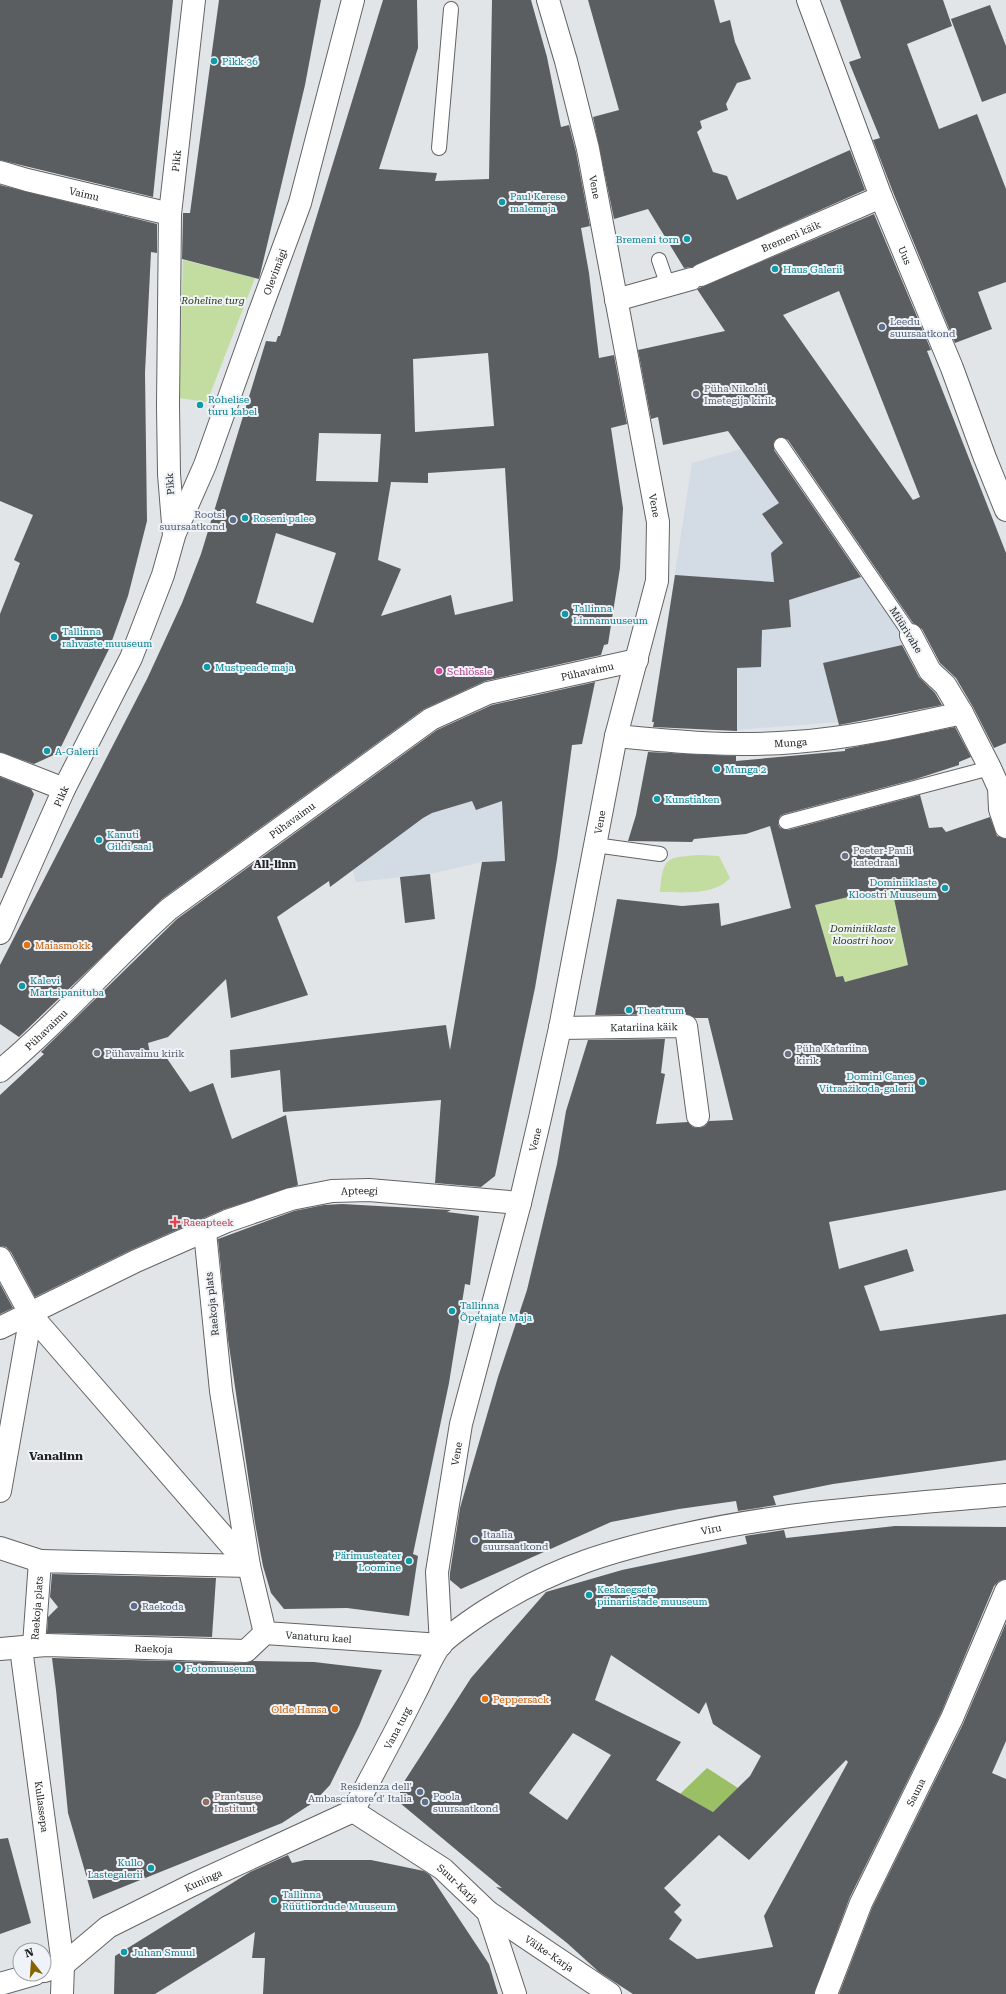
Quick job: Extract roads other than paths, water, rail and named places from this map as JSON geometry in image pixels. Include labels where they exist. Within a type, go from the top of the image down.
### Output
[{"type":"street","name":"Pikk","points":[[0,933],[64,789],[131,658],[163,575],[174,536],[169,470],[168,406],[170,214],[194,0]]},
{"type":"street","name":"Olevimägi","points":[[174,536],[205,465],[300,203],[352,0]]},
{"type":"street","name":"Vene","points":[[441,1645],[437,1572],[461,1424],[520,1203],[560,1028],[616,736],[657,581],[658,522],[588,149],[566,61],[548,0]]},
{"type":"street","name":"Uus","points":[[808,0],[882,197],[950,361],[1006,510]]},
{"type":"street","name":"Vaimu","points":[[0,172],[27,180],[170,214]]},
{"type":"street","name":"Bremeni käik","points":[[616,300],[696,277],[882,197]]},
{"type":"street","name":"Müürivahe","points":[[911,635],[930,671],[945,685],[962,713],[990,768],[999,788],[1000,809],[1006,827]]},
{"type":"street","name":"Pühavaimu","points":[[0,1071],[28,1048],[133,942],[169,909],[431,719],[488,693],[637,660]]},
{"type":"street","name":"Munga","points":[[616,736],[709,745],[796,742],[866,733],[962,713]]},
{"type":"street","points":[[0,764],[64,789]]},
{"type":"street","name":"Katariina käik","points":[[560,1028],[686,1026],[698,1116]]},
{"type":"street","name":"Apteegi","points":[[204,1232],[260,1208],[291,1199],[332,1191],[376,1190],[520,1203]]},
{"type":"street","points":[[0,1328],[31,1315],[136,1261],[204,1232]]},
{"type":"street","name":"Raekoja plats","points":[[204,1232],[221,1391],[249,1566]]},
{"type":"street","points":[[0,1258],[31,1315],[249,1566],[265,1632]]},
{"type":"street","points":[[0,1491],[31,1315]]},
{"type":"street","name":"Viru","points":[[441,1645],[482,1613],[512,1594],[569,1566],[608,1552],[714,1528],[780,1517],[838,1510],[1006,1495]]},
{"type":"street","points":[[0,1548],[40,1561],[249,1566]]},
{"type":"street","name":"Raekoja plats","points":[[18,1647],[40,1561]]},
{"type":"street","name":"Sauna","points":[[826,1994],[861,1903],[952,1718],[1006,1591]]},
{"type":"street","name":"Vanaturu kael","points":[[265,1632],[441,1645]]},
{"type":"street","name":"Raekoja","points":[[18,1647],[246,1651],[265,1632]]},
{"type":"street","name":"Vana turg","points":[[353,1812],[441,1645]]},
{"type":"street","name":"Kullassepa","points":[[18,1647],[53,1968],[62,1994]]},
{"type":"street","name":"Suur-Karja","points":[[353,1812],[443,1869],[488,1912],[515,1994]]},
{"type":"street","name":"Kuninga","points":[[53,1968],[108,1926],[192,1885],[353,1812]]},
{"type":"street","name":"Väike-Karja","points":[[488,1912],[610,1994]]},
{"type":"street","points":[[0,1984],[12,1981]]},
{"type":"lane","points":[[439,148],[451,9]]},
{"type":"lane","points":[[659,260],[668,286]]},
{"type":"lane","name":"Müürivahe","points":[[780,445],[911,635]]},
{"type":"lane","points":[[786,822],[990,768]]},
{"type":"lane","points":[[595,845],[660,854]]},
{"type":"place","name":"Pikk 36","points":[[214,61]]},
{"type":"place","name":"Paul Kerese malemaja","points":[[502,202]]},
{"type":"place","name":"Bremeni torn","points":[[687,239]]},
{"type":"place","name":"Haus Galerii","points":[[775,269]]},
{"type":"place","name":"Leedu suursaatkond","points":[[882,327]]},
{"type":"place","name":"Püha Nikolai Imetegija kirik","points":[[696,394]]},
{"type":"place","name":"Rohelise turu kabel","points":[[200,405]]},
{"type":"place","name":"Roseni palee","points":[[245,518]]},
{"type":"place","name":"Rootsi suursaatkond","points":[[233,520]]},
{"type":"place","name":"Tallinna Linnamuuseum","points":[[565,614]]},
{"type":"place","name":"Tallinna rahvaste muuseum","points":[[54,637]]},
{"type":"place","name":"Mustpeade maja","points":[[207,667]]},
{"type":"place","name":"Schlössle","points":[[439,671]]},
{"type":"place","name":"A-Galerii","points":[[47,751]]},
{"type":"place","name":"Munga 2","points":[[717,769]]},
{"type":"place","name":"Kunstiaken","points":[[657,799]]},
{"type":"place","name":"Kanuti Gildi saal","points":[[99,840]]},
{"type":"place","name":"Peeter-Pauli katedraal","points":[[845,856]]},
{"type":"place","name":"Dominiiklaste Kloostri Muuseum","points":[[945,888]]},
{"type":"place","name":"Maiasmokk","points":[[27,945]]},
{"type":"place","name":"Kalevi Martsipanituba","points":[[22,986]]},
{"type":"place","name":"Theatrum","points":[[629,1010]]},
{"type":"place","name":"Pühavaimu kirik","points":[[97,1053]]},
{"type":"place","name":"Püha Katariina kirik","points":[[788,1054]]},
{"type":"place","name":"Domini Canes Vitraažikoda-galerii","points":[[922,1082]]},
{"type":"place","name":"Raeapteek","points":[[175,1222]]},
{"type":"place","name":"Tallinna Õpetajate Maja","points":[[452,1311]]},
{"type":"place","name":"Itaalia suursaatkond","points":[[475,1540]]},
{"type":"place","name":"Pärimusteater Loomine","points":[[409,1561]]},
{"type":"place","name":"Keskaegsete piinariistade muuseum","points":[[589,1595]]},
{"type":"place","name":"Raekoda","points":[[134,1606]]},
{"type":"place","name":"Fotomuuseum","points":[[178,1668]]},
{"type":"place","name":"Peppersack","points":[[485,1699]]},
{"type":"place","name":"Olde Hansa","points":[[335,1709]]},
{"type":"place","name":"Residenza dell' Ambasciatore d' Italia","points":[[420,1792]]},
{"type":"place","name":"Prantsuse Instituut","points":[[206,1802]]},
{"type":"place","name":"Poola suursaatkond","points":[[425,1802]]},
{"type":"place","name":"Kullo Lastegalerii","points":[[151,1868]]},
{"type":"place","name":"Tallinna Rüütliordude Muuseum","points":[[274,1900]]},
{"type":"place","name":"Juhan Smuul","points":[[124,1952]]},
{"type":"district","name":"All-linn","points":[[275,864]]},
{"type":"district","name":"Vanalinn","points":[[56,1456]]},
{"type":"park label","name":"Roheline turg","points":[[213,300]]},
{"type":"park label","name":"Dominiiklaste kloostri hoov","points":[[863,934]]}]
